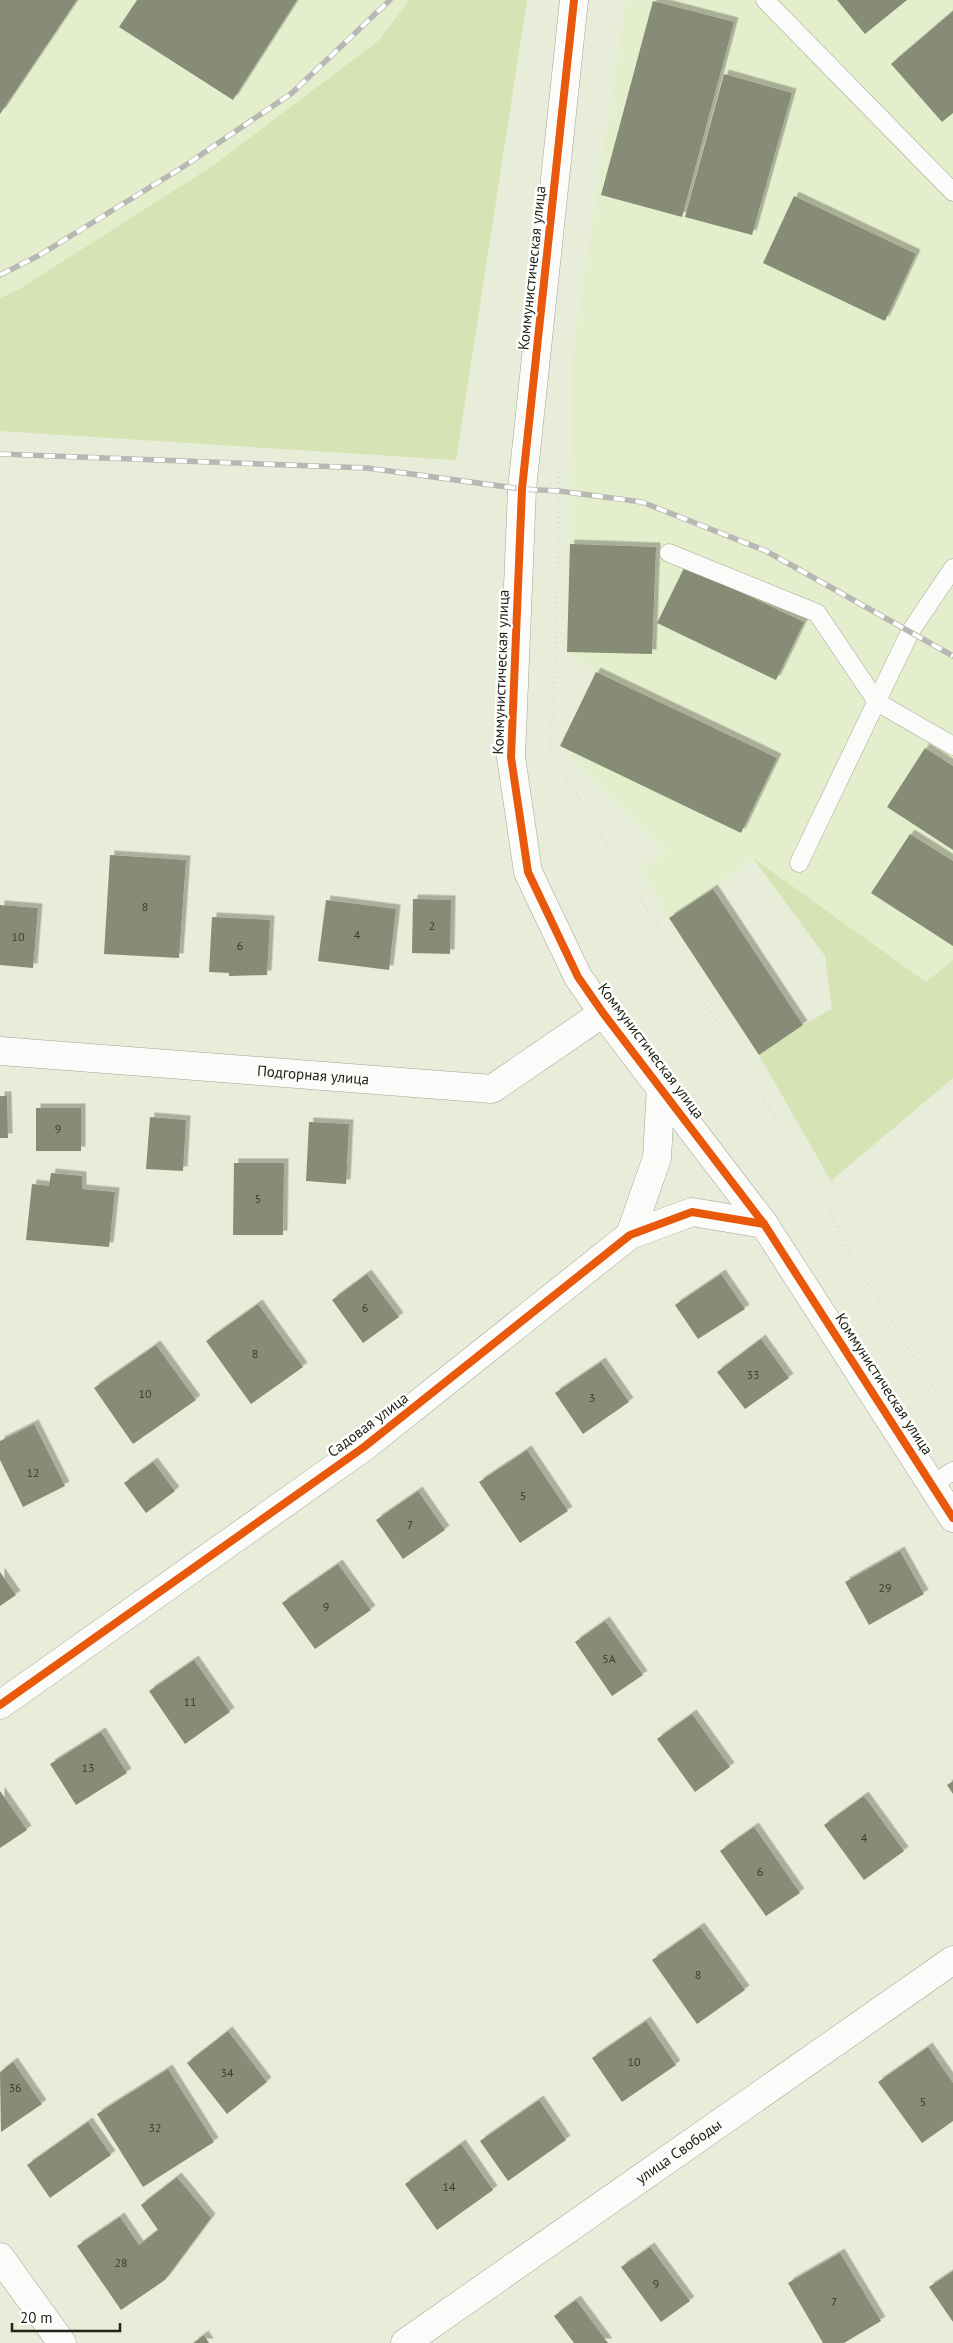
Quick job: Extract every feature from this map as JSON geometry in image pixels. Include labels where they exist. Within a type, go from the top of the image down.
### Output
[{"type":"street","name":"Коммунистическая улица","points":[[574,0],[522,489],[511,757],[528,872],[578,977],[603,1013],[662,1087],[764,1224],[943,1478],[953,1518]]},
{"type":"street","name":"Подгорная улица","points":[[0,1051],[492,1089],[603,1013]]},
{"type":"street","points":[[630,1235],[657,1158],[662,1087]]},
{"type":"street","name":"Садовая улица","points":[[0,1705],[364,1447],[630,1235],[692,1212],[764,1224]]},
{"type":"street","name":"улица Свободы","points":[[405,2343],[953,1960]]},
{"type":"street","points":[[0,2257],[62,2343]]},
{"type":"lane","points":[[765,0],[953,192]]},
{"type":"lane","points":[[669,553],[818,613],[876,702],[953,746]]},
{"type":"lane","points":[[799,863],[910,632],[953,568]]},
{"type":"path","points":[[560,462],[556,653],[550,751],[822,1194],[854,1260],[953,1419]]},
{"type":"shaded area","points":[[0,0],[527,0],[456,460],[0,431]]},
{"type":"shaded area","points":[[410,0],[527,0],[456,460],[0,431],[0,298],[18,290],[214,165],[378,41]]},
{"type":"shaded area","points":[[626,0],[953,0],[953,960],[926,982],[753,858],[713,889],[669,918],[640,868],[666,852],[560,746],[596,672],[567,652],[573,348]]},
{"type":"shaded area","points":[[753,858],[926,982],[953,960],[953,1078],[831,1181],[759,1055],[803,1025],[832,1009],[825,956]]},
{"type":"building","points":[[0,0],[77,0],[0,114]]},
{"type":"building","points":[[137,0],[297,0],[233,100],[119,27]]},
{"type":"building","points":[[837,0],[907,0],[865,34]]},
{"type":"building","points":[[653,1],[734,22],[682,217],[601,195]]},
{"type":"building","points":[[953,11],[953,113],[942,122],[891,64]]},
{"type":"building","points":[[724,74],[792,93],[752,235],[685,217]]},
{"type":"building","points":[[794,196],[916,254],[885,321],[763,263]]},
{"type":"building","points":[[570,544],[656,547],[652,654],[567,652]]},
{"type":"building","points":[[685,566],[804,622],[776,680],[657,623]]},
{"type":"building","points":[[596,672],[777,758],[741,833],[560,746]]},
{"type":"building","points":[[925,748],[953,766],[953,850],[887,807]]},
{"type":"building","points":[[910,834],[953,861],[953,946],[871,893]]},
{"type":"building","points":[[110,855],[186,860],[179,958],[104,954]]},
{"type":"building","points":[[713,889],[803,1025],[759,1055],[669,918]]},
{"type":"building","points":[[413,899],[451,900],[450,954],[412,953]]},
{"type":"building","points":[[326,900],[396,909],[389,970],[318,961]]},
{"type":"building","points":[[0,905],[38,908],[33,968],[0,965]]},
{"type":"building","points":[[212,917],[270,920],[267,975],[229,976],[229,973],[209,972]]},
{"type":"building","points":[[0,1096],[7,1096],[8,1138],[0,1138]]},
{"type":"building","points":[[36,1108],[81,1108],[81,1151],[36,1151]]},
{"type":"building","points":[[150,1117],[186,1120],[183,1171],[146,1169]]},
{"type":"building","points":[[309,1122],[349,1124],[346,1184],[306,1181]]},
{"type":"building","points":[[234,1163],[284,1163],[283,1235],[233,1235]]},
{"type":"building","points":[[51,1173],[82,1176],[82,1189],[115,1192],[109,1247],[26,1240],[32,1184],[49,1186]]},
{"type":"building","points":[[367,1274],[399,1317],[363,1343],[332,1300]]},
{"type":"building","points":[[721,1274],[745,1309],[698,1339],[675,1305]]},
{"type":"building","points":[[258,1304],[303,1367],[251,1404],[206,1341]]},
{"type":"building","points":[[761,1339],[789,1378],[745,1409],[717,1372]]},
{"type":"building","points":[[156,1345],[196,1400],[133,1444],[94,1388]]},
{"type":"building","points":[[601,1362],[629,1402],[583,1434],[555,1393]]},
{"type":"building","points":[[34,1424],[65,1486],[23,1507],[0,1460],[0,1441]]},
{"type":"building","points":[[527,1450],[568,1511],[520,1543],[479,1482]]},
{"type":"building","points":[[153,1462],[175,1491],[146,1513],[124,1483]]},
{"type":"building","points":[[418,1491],[445,1530],[403,1559],[376,1520]]},
{"type":"building","points":[[900,1551],[924,1594],[869,1625],[845,1582]]},
{"type":"building","points":[[338,1564],[371,1610],[315,1649],[282,1603]]},
{"type":"building","points":[[0,1572],[16,1595],[0,1606]]},
{"type":"building","points":[[605,1621],[643,1675],[612,1696],[575,1642]]},
{"type":"building","points":[[194,1660],[230,1712],[185,1744],[149,1691]]},
{"type":"building","points":[[692,1714],[730,1767],[695,1792],[657,1739]]},
{"type":"building","points":[[101,1732],[127,1773],[76,1805],[50,1764]]},
{"type":"building","points":[[953,1781],[953,1794],[947,1785]]},
{"type":"building","points":[[0,1791],[27,1830],[0,1848]]},
{"type":"building","points":[[864,1796],[904,1851],[864,1880],[824,1825]]},
{"type":"building","points":[[754,1827],[800,1893],[766,1916],[720,1851]]},
{"type":"building","points":[[700,1927],[745,1990],[697,2024],[652,1960]]},
{"type":"building","points":[[646,2021],[676,2065],[622,2102],[592,2058]]},
{"type":"building","points":[[228,2031],[267,2082],[227,2114],[187,2063]]},
{"type":"building","points":[[928,2047],[953,2083],[953,2121],[922,2143],[878,2082]]},
{"type":"building","points":[[13,2062],[42,2104],[1,2132],[0,2072]]},
{"type":"building","points":[[168,2069],[214,2142],[143,2187],[97,2114]]},
{"type":"building","points":[[539,2100],[566,2140],[508,2181],[480,2141]]},
{"type":"building","points":[[88,2122],[111,2155],[50,2198],[27,2165]]},
{"type":"building","points":[[461,2144],[493,2190],[437,2230],[405,2184]]},
{"type":"building","points":[[177,2177],[211,2218],[165,2280],[121,2310],[77,2246],[120,2217],[139,2245],[158,2230],[141,2205]]},
{"type":"building","points":[[650,2247],[690,2301],[661,2322],[621,2267]]},
{"type":"building","points":[[840,2253],[881,2321],[844,2343],[823,2343],[788,2283]]},
{"type":"building","points":[[953,2271],[953,2322],[929,2287]]},
{"type":"building","points":[[576,2300],[608,2343],[574,2343],[554,2316]]},
{"type":"building","points":[[204,2335],[209,2343],[193,2343]]},
{"type":"railway","points":[[0,275],[38,256],[183,167],[292,93],[390,0]]},
{"type":"railway","points":[[0,454],[367,468],[522,489],[559,491],[642,502],[766,551],[953,656]]},
{"type":"cycle path","points":[[574,0],[522,489],[511,757],[528,872],[578,977],[603,1013],[764,1224],[953,1518]]},
{"type":"cycle path","points":[[0,1705],[364,1447],[630,1235],[692,1212],[764,1224]]}]
